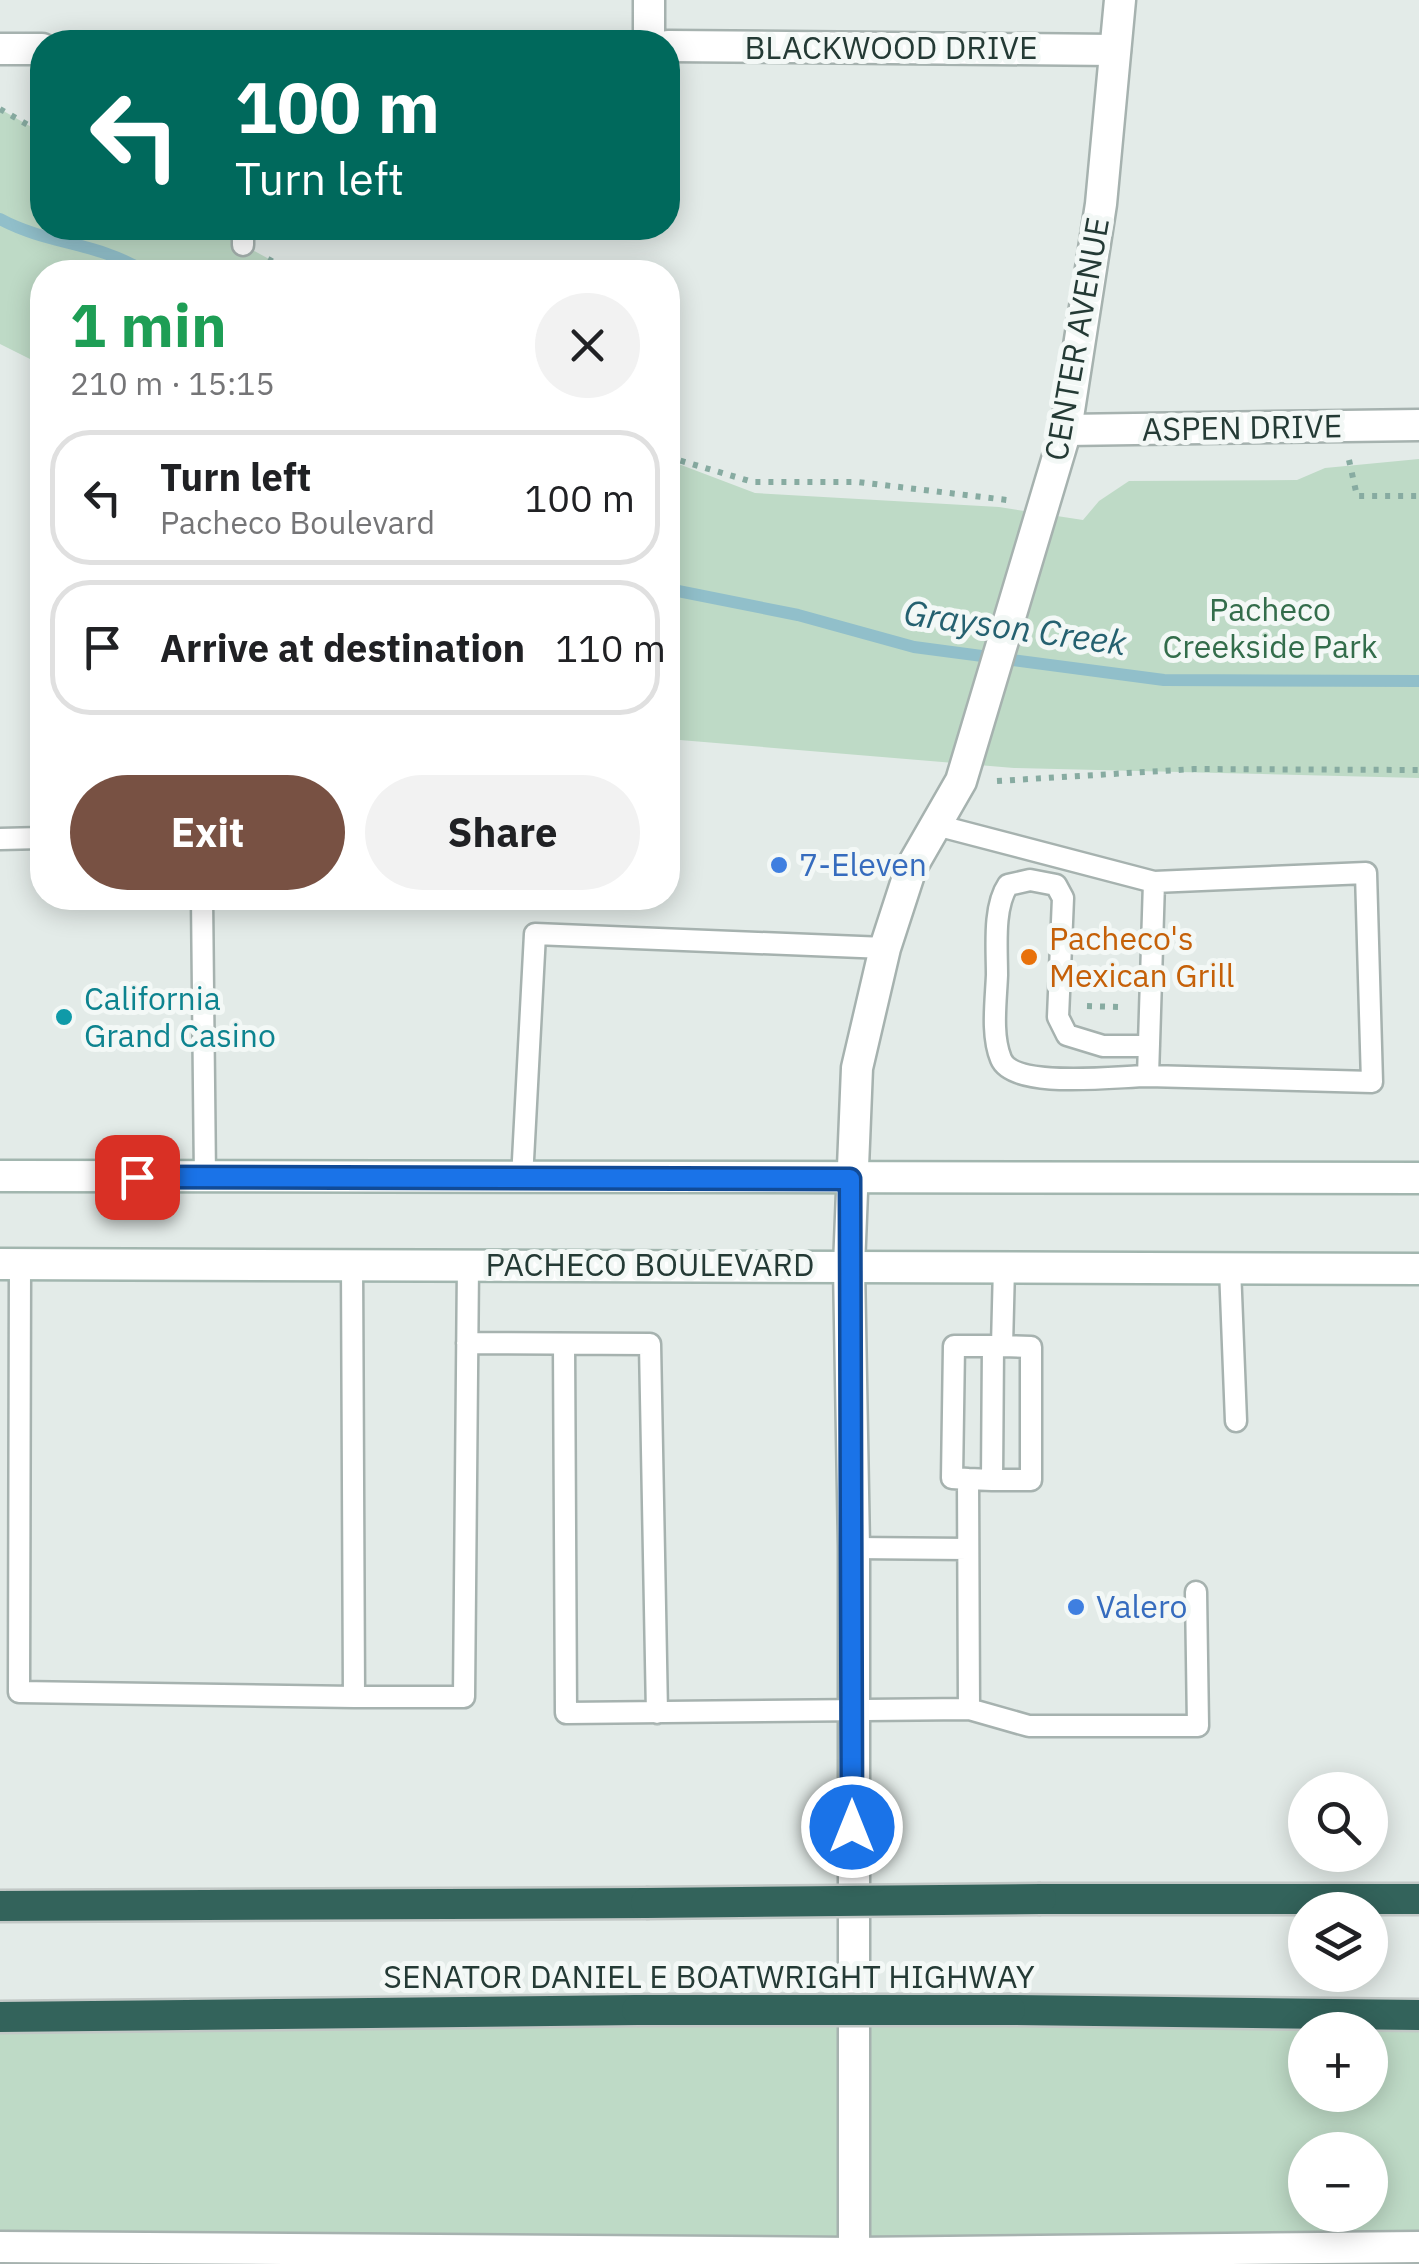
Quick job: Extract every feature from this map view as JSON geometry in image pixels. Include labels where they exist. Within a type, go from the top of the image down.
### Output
[{"type":"highway","points":[[0,1906],[1419,1899]]},
{"type":"highway","name":"SENATOR DANIEL E BOATWRIGHT HIGHWAY","points":[[0,2017],[637,2010],[1419,2015]]},
{"type":"street","points":[[648,30],[649,0]]},
{"type":"street","name":"CENTER AVENUE","points":[[854,2258],[854,1548],[849,1266],[858,1068],[885,948],[911,868],[963,774],[1066,430],[1102,204],[1120,0]]},
{"type":"street","name":"BLACKWOOD DRIVE","points":[[680,46],[1114,50]]},
{"type":"street","points":[[0,49],[30,49]]},
{"type":"street","name":"ASPEN DRIVE","points":[[1066,430],[1419,425]]},
{"type":"street","points":[[0,1176],[1419,1178]]},
{"type":"street","name":"PACHECO BOULEVARD","points":[[10,1264],[1419,1270]]},
{"type":"street","points":[[0,2246],[47,2256],[854,2258],[1264,2256],[1419,2247]]},
{"type":"lane","points":[[936,824],[1154,882],[1366,873],[1372,1082],[1148,1076],[1040,1078],[1016,1074],[1002,1063],[996,1004],[1002,895],[1008,885],[1030,880],[1056,886],[1063,898]]},
{"type":"lane","points":[[0,838],[30,838]]},
{"type":"lane","points":[[1068,860],[1058,1017],[1067,1034],[1104,1046],[1148,1046]]},
{"type":"lane","points":[[1148,1076],[1154,882]]},
{"type":"lane","points":[[202,910],[205,1178]]},
{"type":"lane","points":[[522,1179],[535,934],[885,948]]},
{"type":"lane","points":[[10,1264],[19,1692],[354,1697],[464,1697],[468,1265]]},
{"type":"lane","points":[[352,1264],[354,1697]]},
{"type":"lane","points":[[992,1480],[1004,1267]]},
{"type":"lane","points":[[1230,1268],[1236,1421]]},
{"type":"lane","points":[[467,1343],[650,1344],[656,1712]]},
{"type":"lane","points":[[564,1344],[566,1713],[969,1709],[1029,1726],[1198,1726],[1196,1592]]},
{"type":"lane","points":[[954,1346],[998,1346],[1032,1346],[1031,1480],[952,1478],[954,1346]]},
{"type":"lane","points":[[968,1479],[969,1709]]},
{"type":"lane","points":[[854,1548],[968,1549]]},
{"type":"path","points":[[0,109],[30,126]]},
{"type":"path","points":[[1341,426],[1357,496],[1419,496]]},
{"type":"path","points":[[680,461],[753,482],[858,482],[1043,504]]},
{"type":"path","points":[[963,774],[1194,768],[1419,770]]},
{"type":"green space","points":[[0,109],[30,126],[30,240],[234,240],[271,260],[30,260],[30,359],[0,344]]},
{"type":"green space","name":"Pacheco Creekside Park","points":[[1419,459],[1419,778],[1014,768],[680,740],[680,465],[755,493],[999,507],[1083,520],[1099,501],[1129,481],[1297,480],[1325,468]]},
{"type":"green space","points":[[1288,2015],[1288,2112],[1388,2112],[1388,2015],[1419,2015],[1419,2247],[0,2247],[0,2017]]},
{"type":"waterway","name":"Grayson Creek","points":[[0,219],[30,232]]},
{"type":"waterway","name":"Grayson Creek","points":[[57,240],[123,260]]},
{"type":"waterway","name":"Grayson Creek","points":[[680,591],[798,615],[914,647],[1164,680],[1419,681]]},
{"type":"place","name":"7-Eleven","points":[[779,865]]},
{"type":"place","name":"Pacheco's Mexican Grill","points":[[1029,957]]},
{"type":"place","name":"California Grand Casino","points":[[64,1017]]},
{"type":"place","name":"Valero","points":[[1076,1607]]},
{"type":"route","points":[[137,1177],[850,1179],[852,1827]]}]
